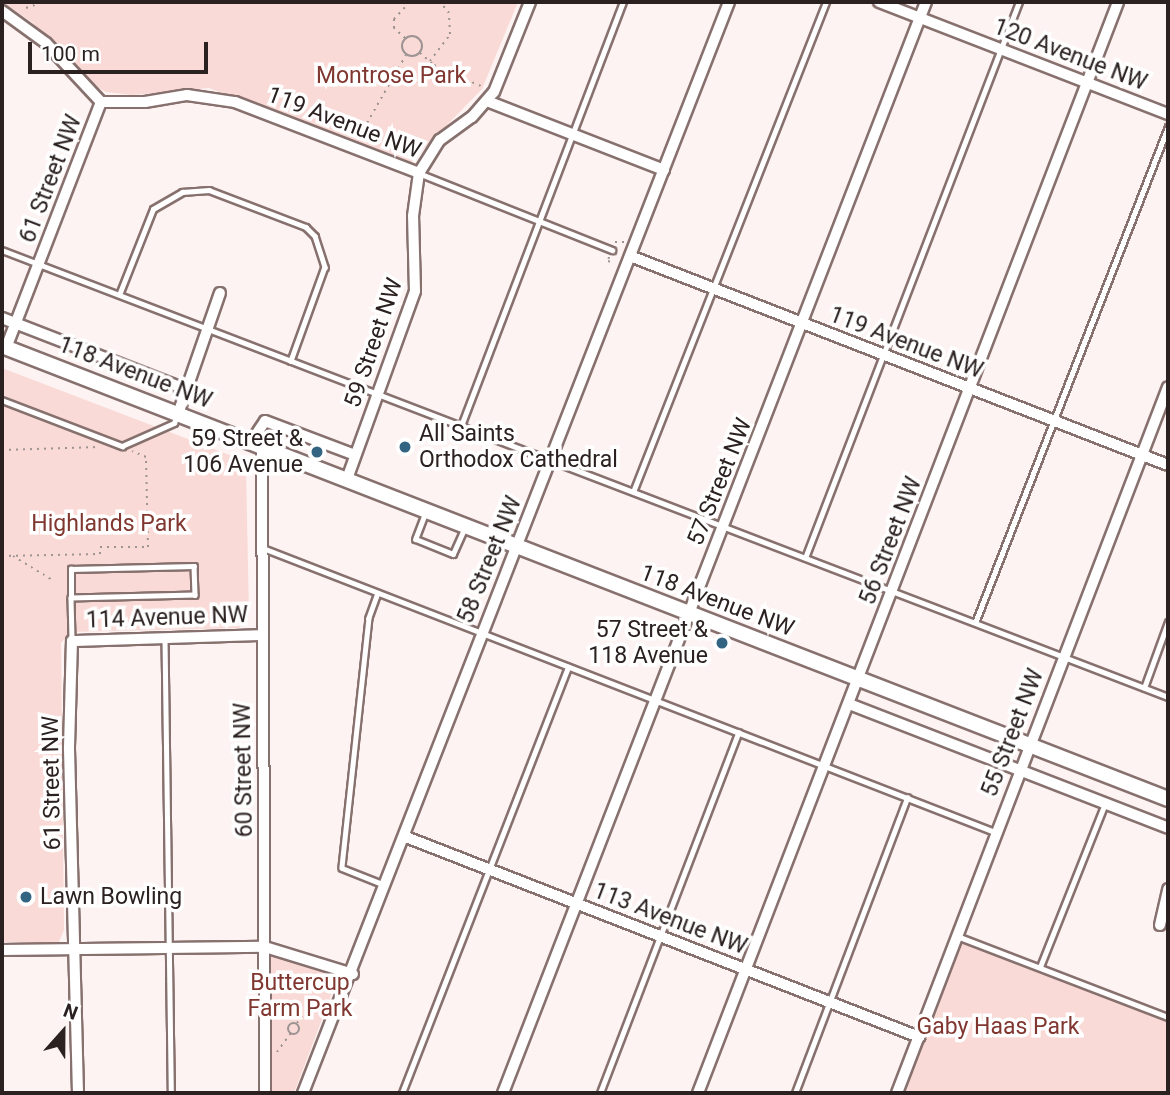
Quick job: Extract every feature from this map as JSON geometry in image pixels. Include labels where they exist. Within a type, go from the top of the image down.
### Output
[{"type":"main road","name":"118 Avenue NW","points":[[4,347],[1168,799]]},
{"type":"street","name":"59 Street NW","points":[[347,479],[415,291],[414,209],[419,173],[440,140],[487,102],[494,92],[530,2]]},
{"type":"street","name":"58 Street NW","points":[[303,1093],[353,974],[481,633],[551,461],[729,2]]},
{"type":"street","name":"120 Avenue NW","points":[[878,2],[1168,114]]},
{"type":"street","name":"57 Street NW","points":[[503,1093],[926,2]]},
{"type":"street","name":"56 Street NW","points":[[698,1093],[1118,2]]},
{"type":"street","points":[[2,11],[46,43],[101,102]]},
{"type":"street","name":"119 Avenue NW","points":[[101,102],[145,102],[187,94],[235,102],[419,173]]},
{"type":"street","name":"61 Street NW","points":[[4,347],[101,102]]},
{"type":"street","points":[[487,102],[664,170]]},
{"type":"street","name":"119 Avenue NW","points":[[631,257],[1168,464]]},
{"type":"street","points":[[178,414],[220,293]]},
{"type":"street","name":"118 Avenue NW","points":[[2,318],[185,389]]},
{"type":"street","name":"55 Street NW","points":[[897,1093],[1018,770],[1168,387]]},
{"type":"street","points":[[257,444],[265,421],[355,455]]},
{"type":"street","name":"60 Street NW","points":[[257,444],[262,548],[265,1093]]},
{"type":"street","name":"114 Avenue NW","points":[[72,641],[262,635]]},
{"type":"street","name":"61 Street NW","points":[[72,641],[68,651],[69,747],[79,1093]]},
{"type":"street","points":[[849,704],[1168,828]]},
{"type":"street","name":"113 Avenue NW","points":[[406,837],[919,1037]]},
{"type":"street","points":[[1160,925],[1168,889]]},
{"type":"street","points":[[2,950],[265,947],[353,974]]},
{"type":"lane","points":[[461,426],[539,220],[575,135],[623,2]]},
{"type":"lane","points":[[633,492],[715,289],[825,2]]},
{"type":"lane","points":[[805,558],[1019,2]]},
{"type":"lane","points":[[975,623],[1168,127]]},
{"type":"lane","name":"119 Avenue NW","points":[[419,173],[612,250]]},
{"type":"lane","points":[[119,295],[153,209],[182,192],[209,190],[306,227],[315,236],[325,267],[291,361]]},
{"type":"lane","points":[[2,250],[1168,697]]},
{"type":"lane","points":[[2,400],[122,446],[174,423],[178,414]]},
{"type":"lane","points":[[427,511],[416,539],[453,554],[465,526]]},
{"type":"lane","points":[[262,548],[995,832]]},
{"type":"lane","points":[[71,598],[195,596],[194,566],[71,569],[71,598],[72,641]]},
{"type":"lane","points":[[378,593],[369,618],[342,868],[387,886]]},
{"type":"lane","points":[[1144,688],[1168,622]]},
{"type":"lane","points":[[165,637],[171,1093]]},
{"type":"lane","points":[[402,1093],[568,667]]},
{"type":"lane","points":[[600,1093],[738,733]]},
{"type":"lane","points":[[795,1093],[907,798]]},
{"type":"lane","points":[[1040,967],[1105,803]]},
{"type":"lane","points":[[957,936],[1168,1017]]},
{"type":"path","points":[[26,8],[43,2]]},
{"type":"path","points":[[410,2],[394,19],[394,28],[405,38],[418,37],[420,53],[429,62],[494,92]]},
{"type":"path","points":[[429,62],[450,34],[449,13],[440,2]]},
{"type":"path","points":[[405,38],[401,47],[406,55]]},
{"type":"path","points":[[406,55],[420,53]]},
{"type":"path","points":[[360,135],[406,55]]},
{"type":"path","points":[[2,449],[122,446],[146,457],[148,547],[100,547],[100,554],[2,556]]},
{"type":"path","points":[[12,556],[54,581]]},
{"type":"path","points":[[297,1023],[307,1009],[326,1005],[330,995]]},
{"type":"green space","name":"Montrose Park","points":[[2,2],[518,2],[482,89],[411,162],[209,88],[132,95],[106,92],[83,79],[32,22]]},
{"type":"green space","name":"Highlands Park","points":[[2,368],[240,459],[246,468],[249,616],[239,628],[70,632],[61,643],[64,930],[59,942],[2,942]]},
{"type":"green space","name":"Gaby Haas Park","points":[[960,942],[1168,1022],[1168,1093],[902,1093]]},
{"type":"green space","name":"Buttercup Farm Park","points":[[276,953],[338,977],[294,1093],[272,1093],[268,960]]},
{"type":"place","name":"All Saints Orthodox Cathedral","points":[[405,447]]},
{"type":"place","name":"59 Street & 106 Avenue","points":[[317,452]]},
{"type":"place","name":"57 Street & 118 Avenue","points":[[722,643]]},
{"type":"place","name":"Lawn Bowling","points":[[26,897]]}]
